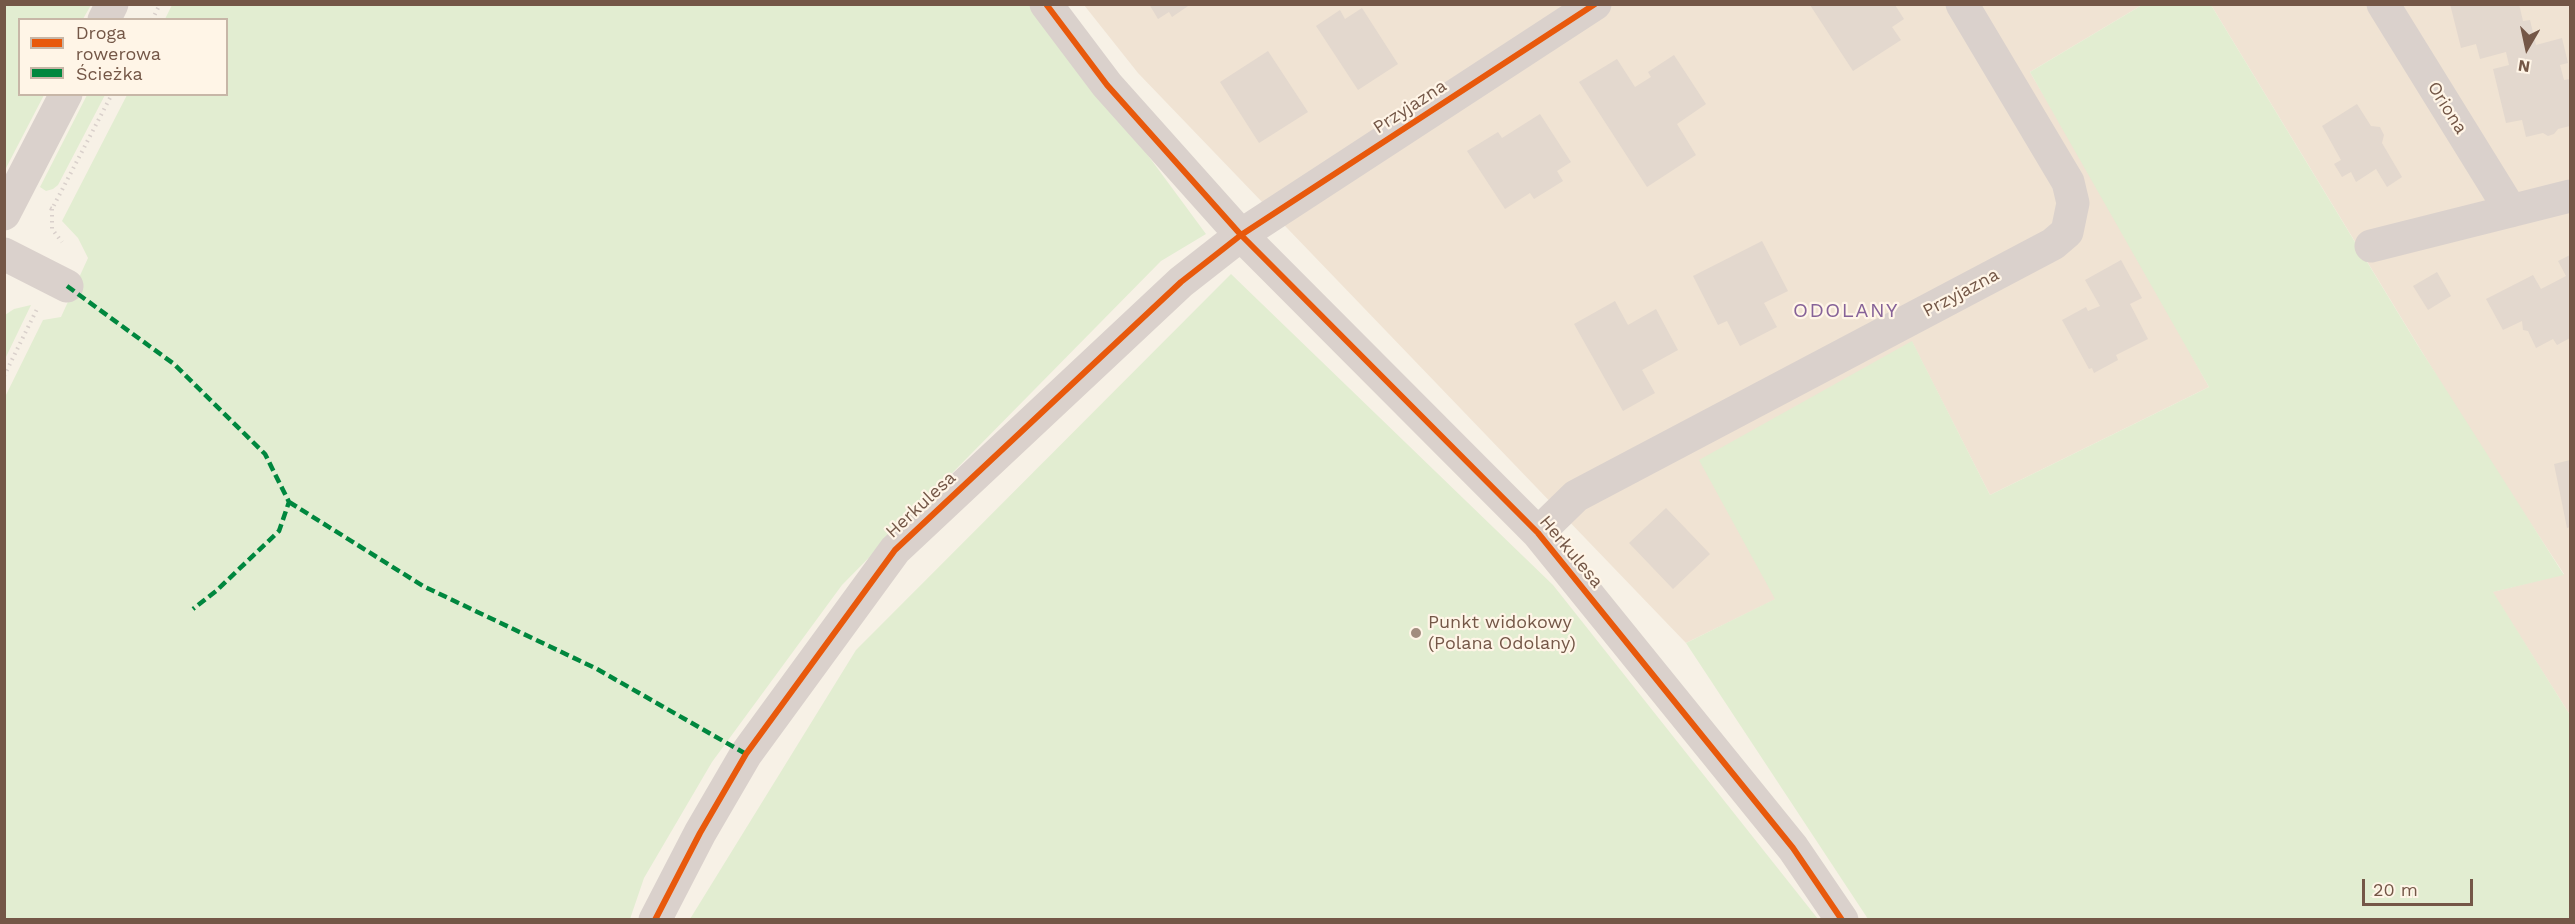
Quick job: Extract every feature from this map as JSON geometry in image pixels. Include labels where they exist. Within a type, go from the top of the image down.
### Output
[{"type":"street","points":[[105,18],[112,4]]},
{"type":"street","name":"Herkulesa","points":[[1046,4],[1107,85],[1241,235],[1538,533],[1793,849],[1842,920]]},
{"type":"street","name":"Przyjazna","points":[[1241,235],[1595,4]]},
{"type":"street","name":"Przyjazna","points":[[1538,533],[1576,496],[2053,244],[2067,232],[2073,203],[2068,182],[1962,4]]},
{"type":"street","name":"Oriona","points":[[2383,4],[2511,211]]},
{"type":"street","points":[[4,214],[65,96]]},
{"type":"street","points":[[2371,246],[2571,196]]},
{"type":"street","name":"Herkulesa","points":[[655,920],[694,842],[746,754],[895,550],[1181,282],[1241,235]]},
{"type":"street","points":[[4,254],[67,286]]},
{"type":"path","points":[[153,18],[160,4]]},
{"type":"path","points":[[67,246],[52,229],[52,209],[111,96]]},
{"type":"path","points":[[43,204],[52,209]]},
{"type":"path","points":[[4,376],[37,309],[46,310]]},
{"type":"shaded area","points":[[1084,5],[2142,5],[2030,72],[2122,228],[2209,387],[1990,495],[1912,342],[1776,599],[1686,643],[1138,73]]},
{"type":"shaded area","points":[[2211,5],[2570,5],[2570,715],[2492,592],[2564,574],[2475,439]]},
{"type":"green space","points":[[4,5],[91,5],[84,18],[18,18],[18,96],[43,96],[5,170]]},
{"type":"green space","points":[[172,5],[1037,5],[1206,234],[1161,261],[842,585],[712,762],[644,878],[630,919],[5,919],[4,399],[43,320],[61,317],[88,258],[78,238],[62,221],[126,96],[228,96],[228,18],[166,18]]},
{"type":"green space","points":[[2142,5],[2211,5],[2417,344],[2564,575],[2493,592],[2570,715],[2570,919],[1868,919],[1686,643],[1775,599],[1699,460],[1912,341],[1990,495],[2209,387],[2030,72]]},
{"type":"green space","points":[[86,96],[104,96],[58,185],[46,191],[40,187]]},
{"type":"green space","points":[[1231,274],[1553,585],[1818,919],[690,919],[856,650]]},
{"type":"green space","points":[[31,305],[5,359],[5,315],[14,309]]},
{"type":"building","points":[[1149,4],[1191,4],[1172,17],[1169,12],[1158,19]]},
{"type":"building","points":[[2450,4],[2519,4],[2523,21],[2530,20],[2536,45],[2562,38],[2568,63],[2560,65],[2564,80],[2570,79],[2570,126],[2558,129],[2554,134],[2548,136],[2543,133],[2526,137],[2522,120],[2506,123],[2493,69],[2509,65],[2506,52],[2480,59],[2476,44],[2461,48]]},
{"type":"building","points":[[1810,5],[1895,5],[1904,19],[1892,27],[1901,40],[1853,71]]},
{"type":"building","points":[[1362,8],[1398,64],[1358,90],[1316,26],[1340,10],[1345,19]]},
{"type":"building","points":[[1268,51],[1308,112],[1259,143],[1220,82]]},
{"type":"building","points":[[1674,55],[1706,104],[1677,124],[1696,155],[1647,187],[1579,82],[1617,59],[1635,87],[1651,77],[1648,72]]},
{"type":"building","points":[[2357,104],[2371,126],[2380,127],[2384,135],[2382,143],[2402,177],[2387,187],[2376,169],[2356,182],[2351,172],[2342,177],[2334,164],[2341,160],[2322,126]]},
{"type":"building","points":[[1540,114],[1571,162],[1557,171],[1563,181],[1534,199],[1530,193],[1505,209],[1467,151],[1498,132],[1502,138]]},
{"type":"building","points":[[1762,241],[1788,291],[1764,303],[1777,327],[1740,346],[1727,321],[1718,325],[1693,276]]},
{"type":"building","points":[[2570,255],[2570,338],[2557,345],[2553,339],[2536,348],[2528,331],[2523,330],[2522,321],[2503,330],[2486,299],[2533,275],[2541,289],[2566,276],[2558,261]]},
{"type":"building","points":[[2121,260],[2142,298],[2130,304],[2148,339],[2116,355],[2118,360],[2094,373],[2092,368],[2089,369],[2062,320],[2086,307],[2088,311],[2100,306],[2085,280]]},
{"type":"building","points":[[2437,272],[2451,296],[2428,310],[2413,286]]},
{"type":"building","points":[[1615,301],[1628,325],[1656,309],[1678,350],[1642,370],[1655,393],[1623,411],[1574,324]]},
{"type":"building","points":[[2570,460],[2570,527],[2567,528],[2554,464]]},
{"type":"building","points":[[1666,508],[1710,554],[1673,589],[1629,543]]},
{"type":"marked path","points":[[67,286],[174,364],[265,454],[289,502],[279,531],[216,591],[193,609]]},
{"type":"marked path","points":[[289,502],[423,586],[597,669],[746,754]]},
{"type":"cycle path","points":[[1046,4],[1107,85],[1241,235],[1538,533],[1793,848],[1842,920]]},
{"type":"cycle path","points":[[655,920],[700,833],[746,754],[895,550],[1181,282],[1241,235],[1595,4]]},
{"type":"place","name":"Punkt widokowy (Polana Odolany)","points":[[1416,633]]},
{"type":"district","name":"ODOLANY","points":[[1846,311]]}]
